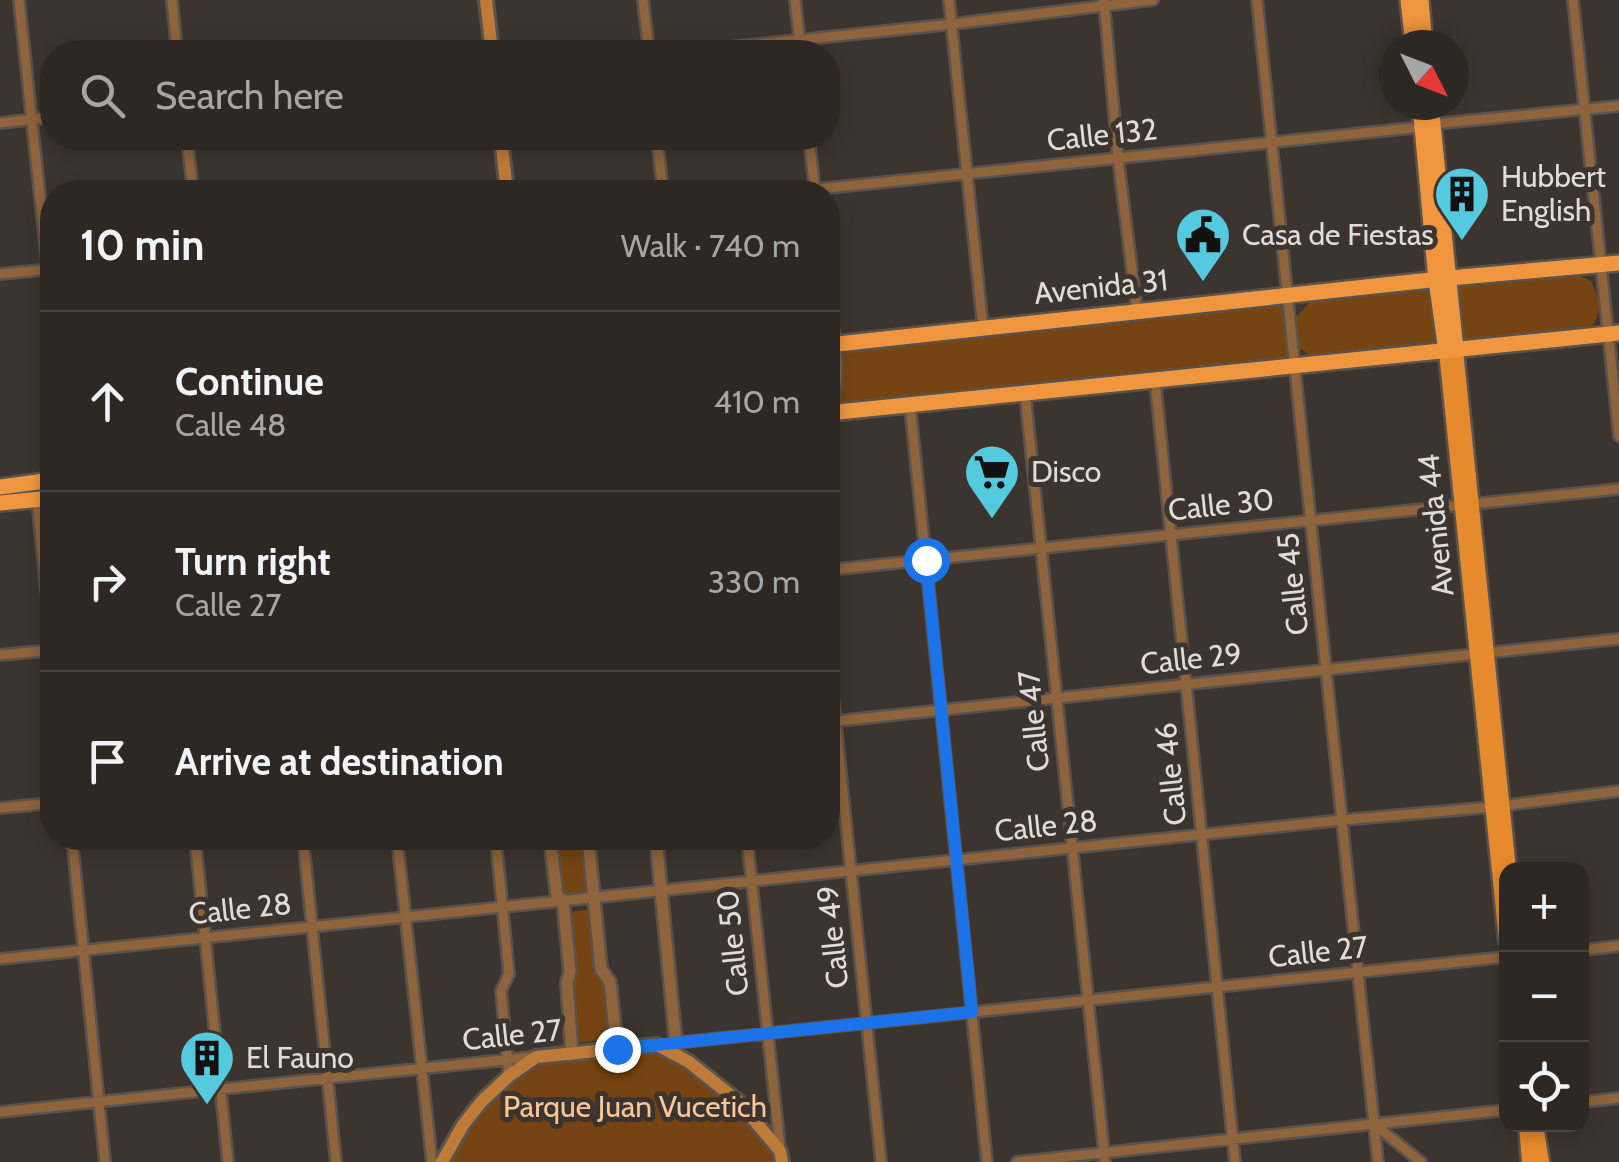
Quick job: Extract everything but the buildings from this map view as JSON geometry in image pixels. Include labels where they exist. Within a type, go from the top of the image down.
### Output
[{"type":"highway","points":[[1408,0],[1411,30]]},
{"type":"highway","points":[[1421,0],[1424,30]]},
{"type":"highway","name":"Avenida 44","points":[[1425,120],[1451,350]]},
{"type":"highway","name":"Avenida 44","points":[[1427,126],[1428,120]]},
{"type":"highway","name":"Avenida 31","points":[[840,343],[1619,263]]},
{"type":"highway","points":[[840,409],[910,406],[1614,333]]},
{"type":"highway","points":[[0,487],[40,482]]},
{"type":"highway","points":[[0,503],[40,499]]},
{"type":"main road","points":[[486,0],[491,40]]},
{"type":"main road","points":[[503,150],[506,180]]},
{"type":"main road","name":"Avenida 44","points":[[1451,350],[1501,862]]},
{"type":"main road","name":"Avenida 44","points":[[1498,806],[1508,862]]},
{"type":"main road","points":[[668,1047],[739,1102],[781,1156]]},
{"type":"main road","name":"Calle 27","points":[[536,1057],[668,1047]]},
{"type":"main road","points":[[442,1162],[482,1101],[536,1057]]},
{"type":"main road","points":[[1526,1132],[1528,1162]]},
{"type":"main road","points":[[1537,1132],[1542,1162]]},
{"type":"street","points":[[20,0],[40,186]]},
{"type":"street","points":[[172,0],[176,40]]},
{"type":"street","points":[[643,0],[648,40]]},
{"type":"street","points":[[796,0],[799,40]]},
{"type":"street","points":[[949,0],[983,328]]},
{"type":"street","points":[[840,41],[1104,2],[1153,0]]},
{"type":"street","name":"Calle 45","points":[[1257,0],[1378,1162]]},
{"type":"street","points":[[1572,0],[1600,265],[1614,333],[1619,436]]},
{"type":"street","points":[[1104,2],[1137,311]]},
{"type":"street","name":"Calle 132","points":[[840,188],[1619,106]]},
{"type":"street","points":[[0,123],[40,118]]},
{"type":"street","points":[[188,150],[192,180]]},
{"type":"street","points":[[658,150],[662,180]]},
{"type":"street","points":[[811,150],[814,180]]},
{"type":"street","points":[[0,274],[40,271]]},
{"type":"street","name":"Calle 46","points":[[1155,380],[1236,1162]]},
{"type":"street","name":"Calle 47","points":[[1024,394],[1104,1157]]},
{"type":"street","points":[[910,406],[986,1162]]},
{"type":"street","name":"Calle 30","points":[[840,569],[1619,489]]},
{"type":"street","name":"Calle 29","points":[[840,721],[1619,639]]},
{"type":"street","points":[[0,656],[40,651]]},
{"type":"street","name":"Calle 49","points":[[840,786],[881,1162]]},
{"type":"street","name":"Calle 28","points":[[0,959],[1619,792]]},
{"type":"street","points":[[0,808],[40,804]]},
{"type":"street","points":[[73,850],[105,1162]]},
{"type":"street","points":[[196,850],[228,1162]]},
{"type":"street","points":[[305,850],[336,1162]]},
{"type":"street","points":[[398,850],[432,1162]]},
{"type":"street","points":[[497,850],[509,974],[501,992],[509,1076]]},
{"type":"street","points":[[551,850],[557,896],[563,900],[572,1054]]},
{"type":"street","points":[[589,850],[601,969],[610,982],[617,1049]]},
{"type":"street","points":[[657,850],[674,1027],[668,1047]]},
{"type":"street","name":"Calle 50","points":[[748,850],[781,1156]]},
{"type":"street","points":[[1589,949],[1619,946]]},
{"type":"street","name":"Calle 27","points":[[668,1047],[1499,959]]},
{"type":"street","name":"Calle 27","points":[[0,1112],[536,1057]]},
{"type":"street","points":[[1589,1101],[1619,1098]]},
{"type":"street","points":[[1017,1162],[1104,1157],[1499,1111]]},
{"type":"street","points":[[1374,1124],[1421,1162]]},
{"type":"green space","points":[[1573,273],[1591,281],[1601,305],[1595,322],[1584,332],[1466,344],[1460,338],[1455,289],[1459,285]]},
{"type":"green space","points":[[1429,288],[1434,292],[1439,342],[1435,347],[1318,360],[1299,348],[1294,328],[1296,317],[1310,302]]},
{"type":"green space","points":[[1278,304],[1283,308],[1288,358],[1284,362],[840,409],[840,351]]},
{"type":"green space","points":[[556,850],[585,850],[589,892],[560,896]]},
{"type":"green space","points":[[590,909],[597,973],[605,985],[610,1039],[576,1043],[569,987],[574,977],[570,912]]},
{"type":"green space","name":"Parque Juan Vucetich","points":[[652,1050],[725,1093],[777,1154],[778,1162],[448,1162],[477,1115],[537,1063]]},
{"type":"place","name":"Hubbert English","points":[[1462,243]]},
{"type":"place","name":"Casa de Fiestas","points":[[1203,284]]},
{"type":"place","name":"Disco","points":[[992,521]]},
{"type":"place","name":"El Fauno","points":[[207,1107]]},
{"type":"route","points":[[617,1049],[972,1012],[926,560]]}]
